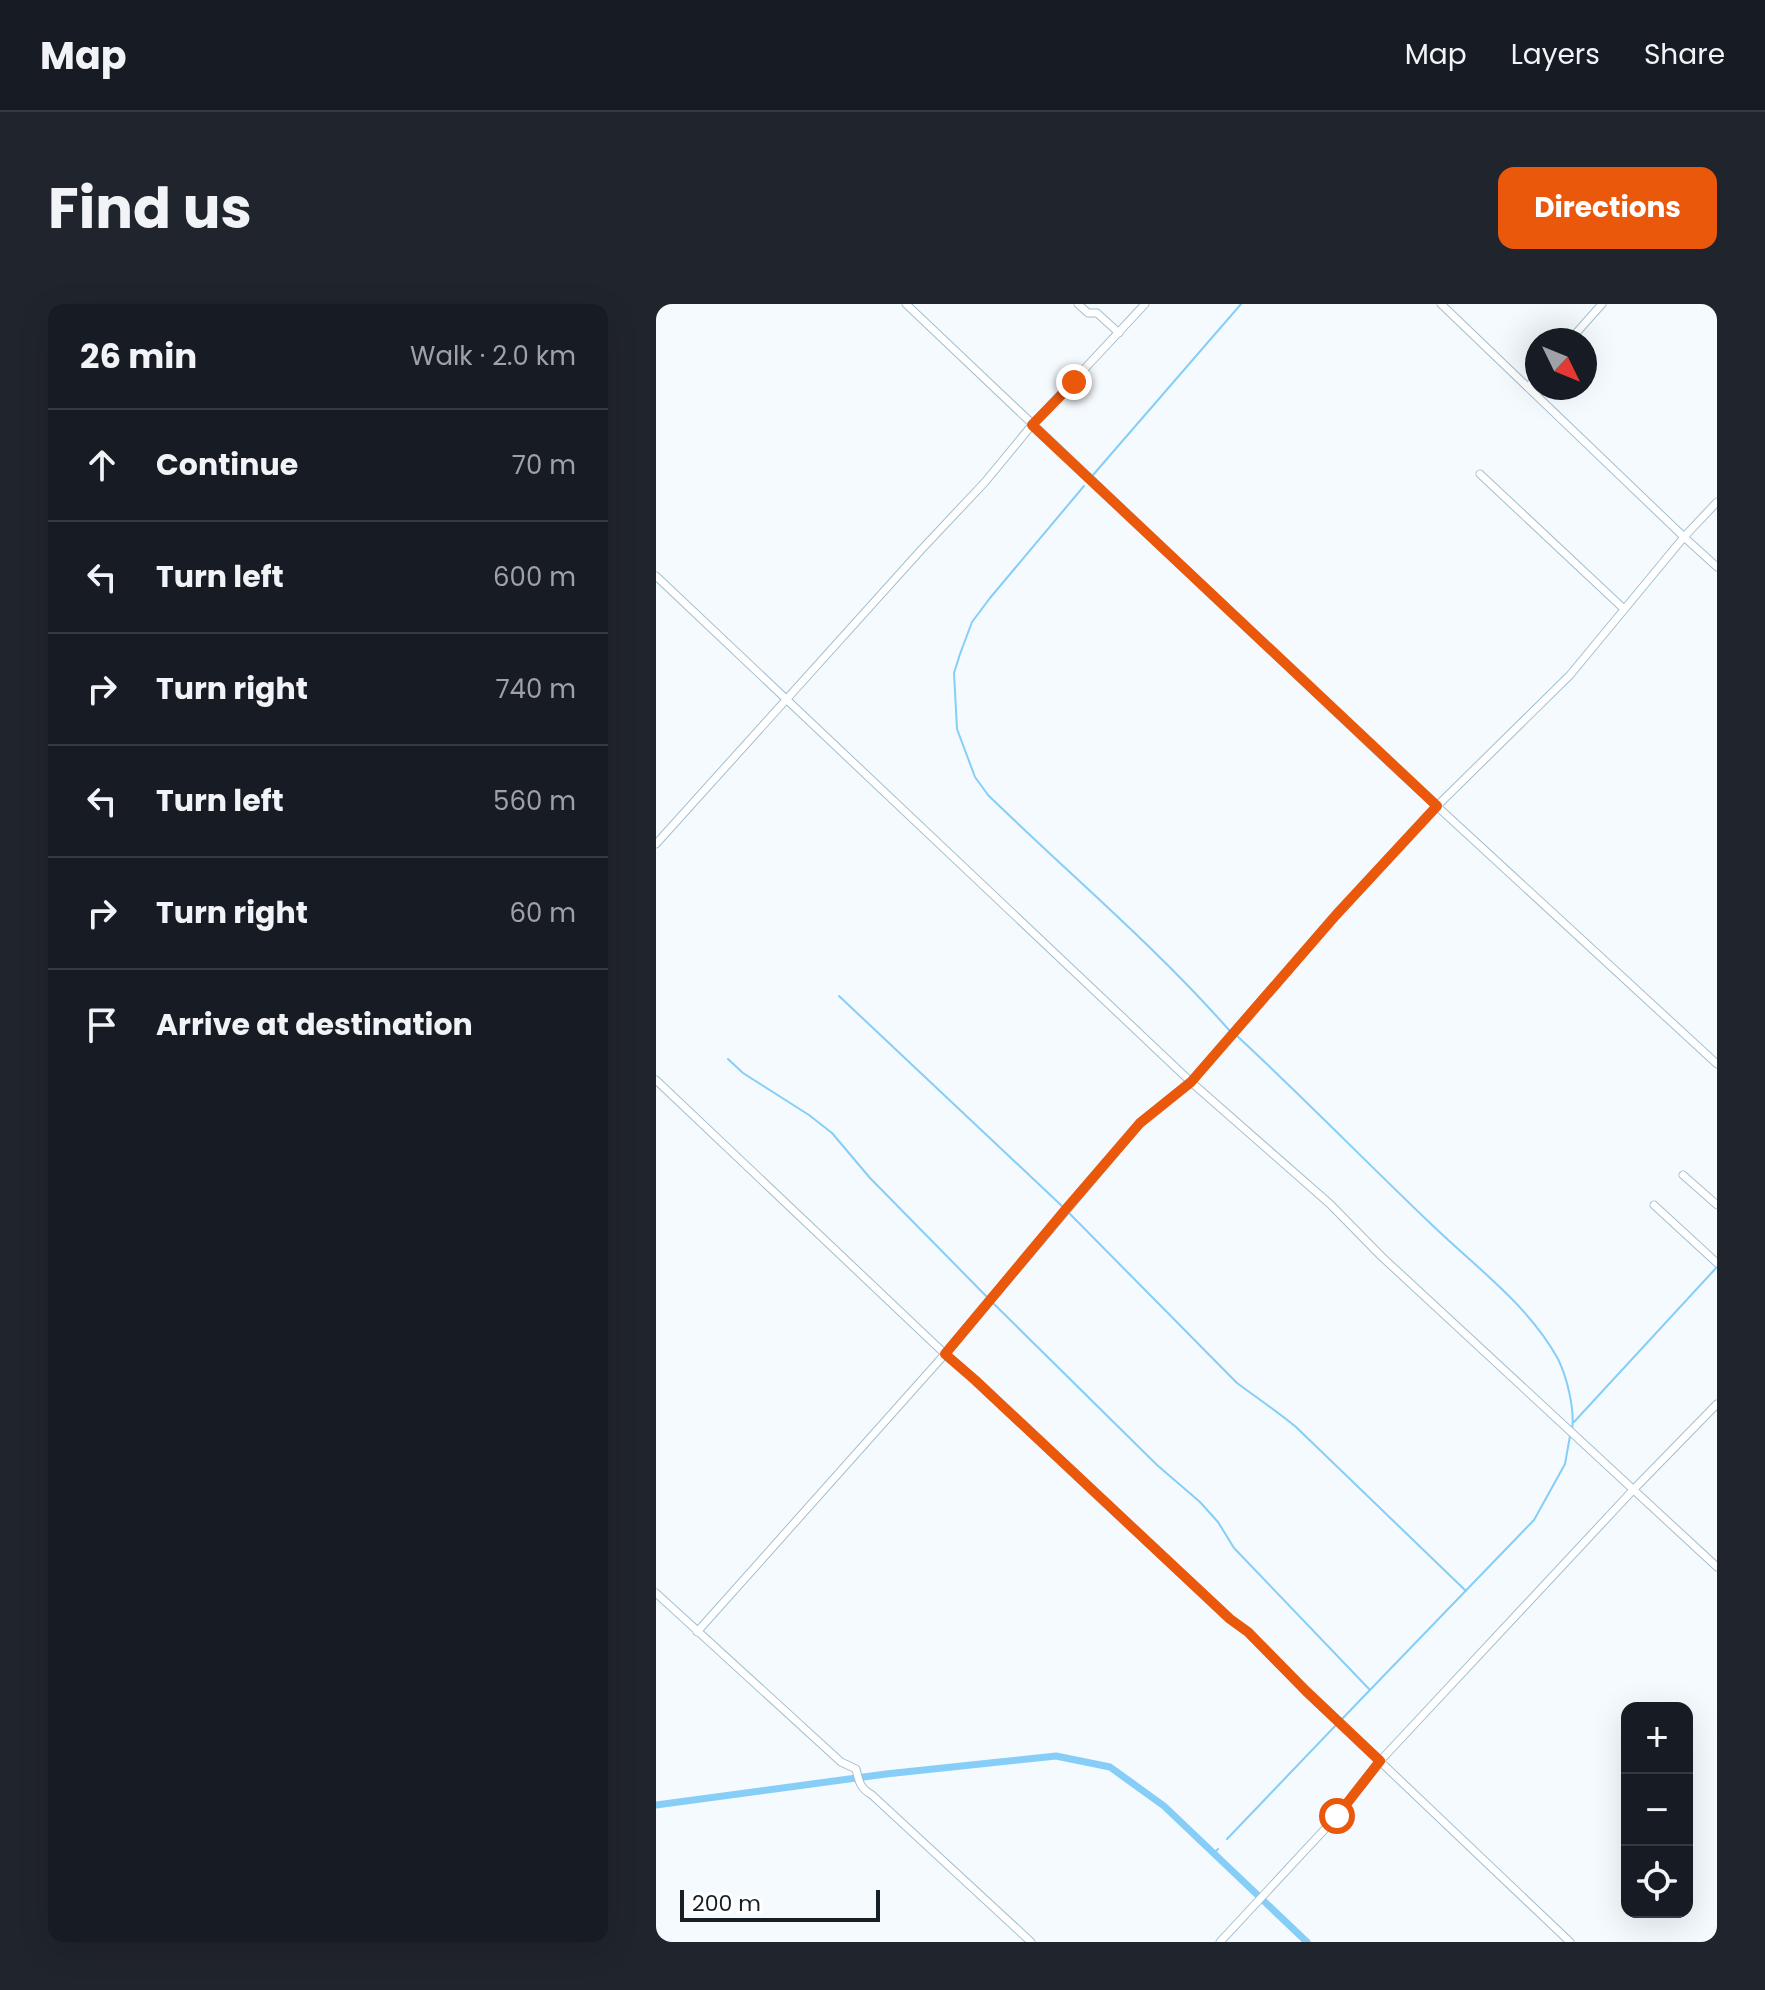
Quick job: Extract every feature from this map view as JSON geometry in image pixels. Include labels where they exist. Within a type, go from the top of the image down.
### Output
[{"type":"street","points":[[906,304],[1437,806],[1717,1064]]},
{"type":"street","points":[[1078,304],[1088,313],[1097,313],[1119,333]]},
{"type":"street","points":[[1441,304],[1525,384]]},
{"type":"street","points":[[1581,328],[1602,304]]},
{"type":"street","points":[[656,844],[985,482],[1032,425],[1144,305]]},
{"type":"street","points":[[1542,400],[1717,567]]},
{"type":"street","points":[[1480,474],[1624,609]]},
{"type":"street","points":[[697,1632],[945,1354],[1140,1123],[1191,1082],[1336,915],[1437,806],[1570,675],[1684,537],[1717,502]]},
{"type":"street","points":[[656,576],[1191,1082],[1330,1204],[1381,1256],[1717,1567]]},
{"type":"street","points":[[656,1080],[945,1354],[1230,1619],[1248,1632],[1570,1942]]},
{"type":"street","points":[[1683,1175],[1717,1205]]},
{"type":"street","points":[[1654,1205],[1717,1263]]},
{"type":"street","points":[[1220,1942],[1337,1816],[1380,1761],[1717,1404]]},
{"type":"street","points":[[656,1593],[841,1762],[856,1769],[862,1789],[1031,1942]]},
{"type":"waterway","points":[[1093,475],[1241,304]]},
{"type":"waterway","points":[[1084,486],[972,622],[954,673],[957,729],[975,777],[988,795],[1141,939],[1229,1030]]},
{"type":"waterway","points":[[839,996],[1063,1207]]},
{"type":"waterway","points":[[1236,1035],[1531,1320],[1561,1366],[1571,1403],[1572,1430]]},
{"type":"waterway","points":[[728,1059],[743,1073],[832,1133],[870,1178],[988,1298]]},
{"type":"waterway","points":[[1068,1212],[1237,1383],[1296,1427],[1466,1591]]},
{"type":"waterway","points":[[1574,1422],[1717,1267]]},
{"type":"waterway","points":[[993,1303],[1157,1465],[1200,1502],[1218,1522],[1234,1548],[1370,1690]]},
{"type":"waterway","points":[[1341,1720],[1534,1520],[1565,1464],[1570,1436]]},
{"type":"waterway","points":[[1227,1839],[1337,1724]]},
{"type":"waterway","points":[[656,1805],[886,1774],[1056,1756],[1110,1767],[1164,1806],[1307,1942]]},
{"type":"waterway","points":[[1214,1853],[1218,1849]]},
{"type":"route","points":[[1074,382],[1032,425],[1437,806],[1336,915],[1191,1082],[1140,1123],[945,1354],[1230,1619],[1248,1632],[1380,1761],[1337,1816]]}]
